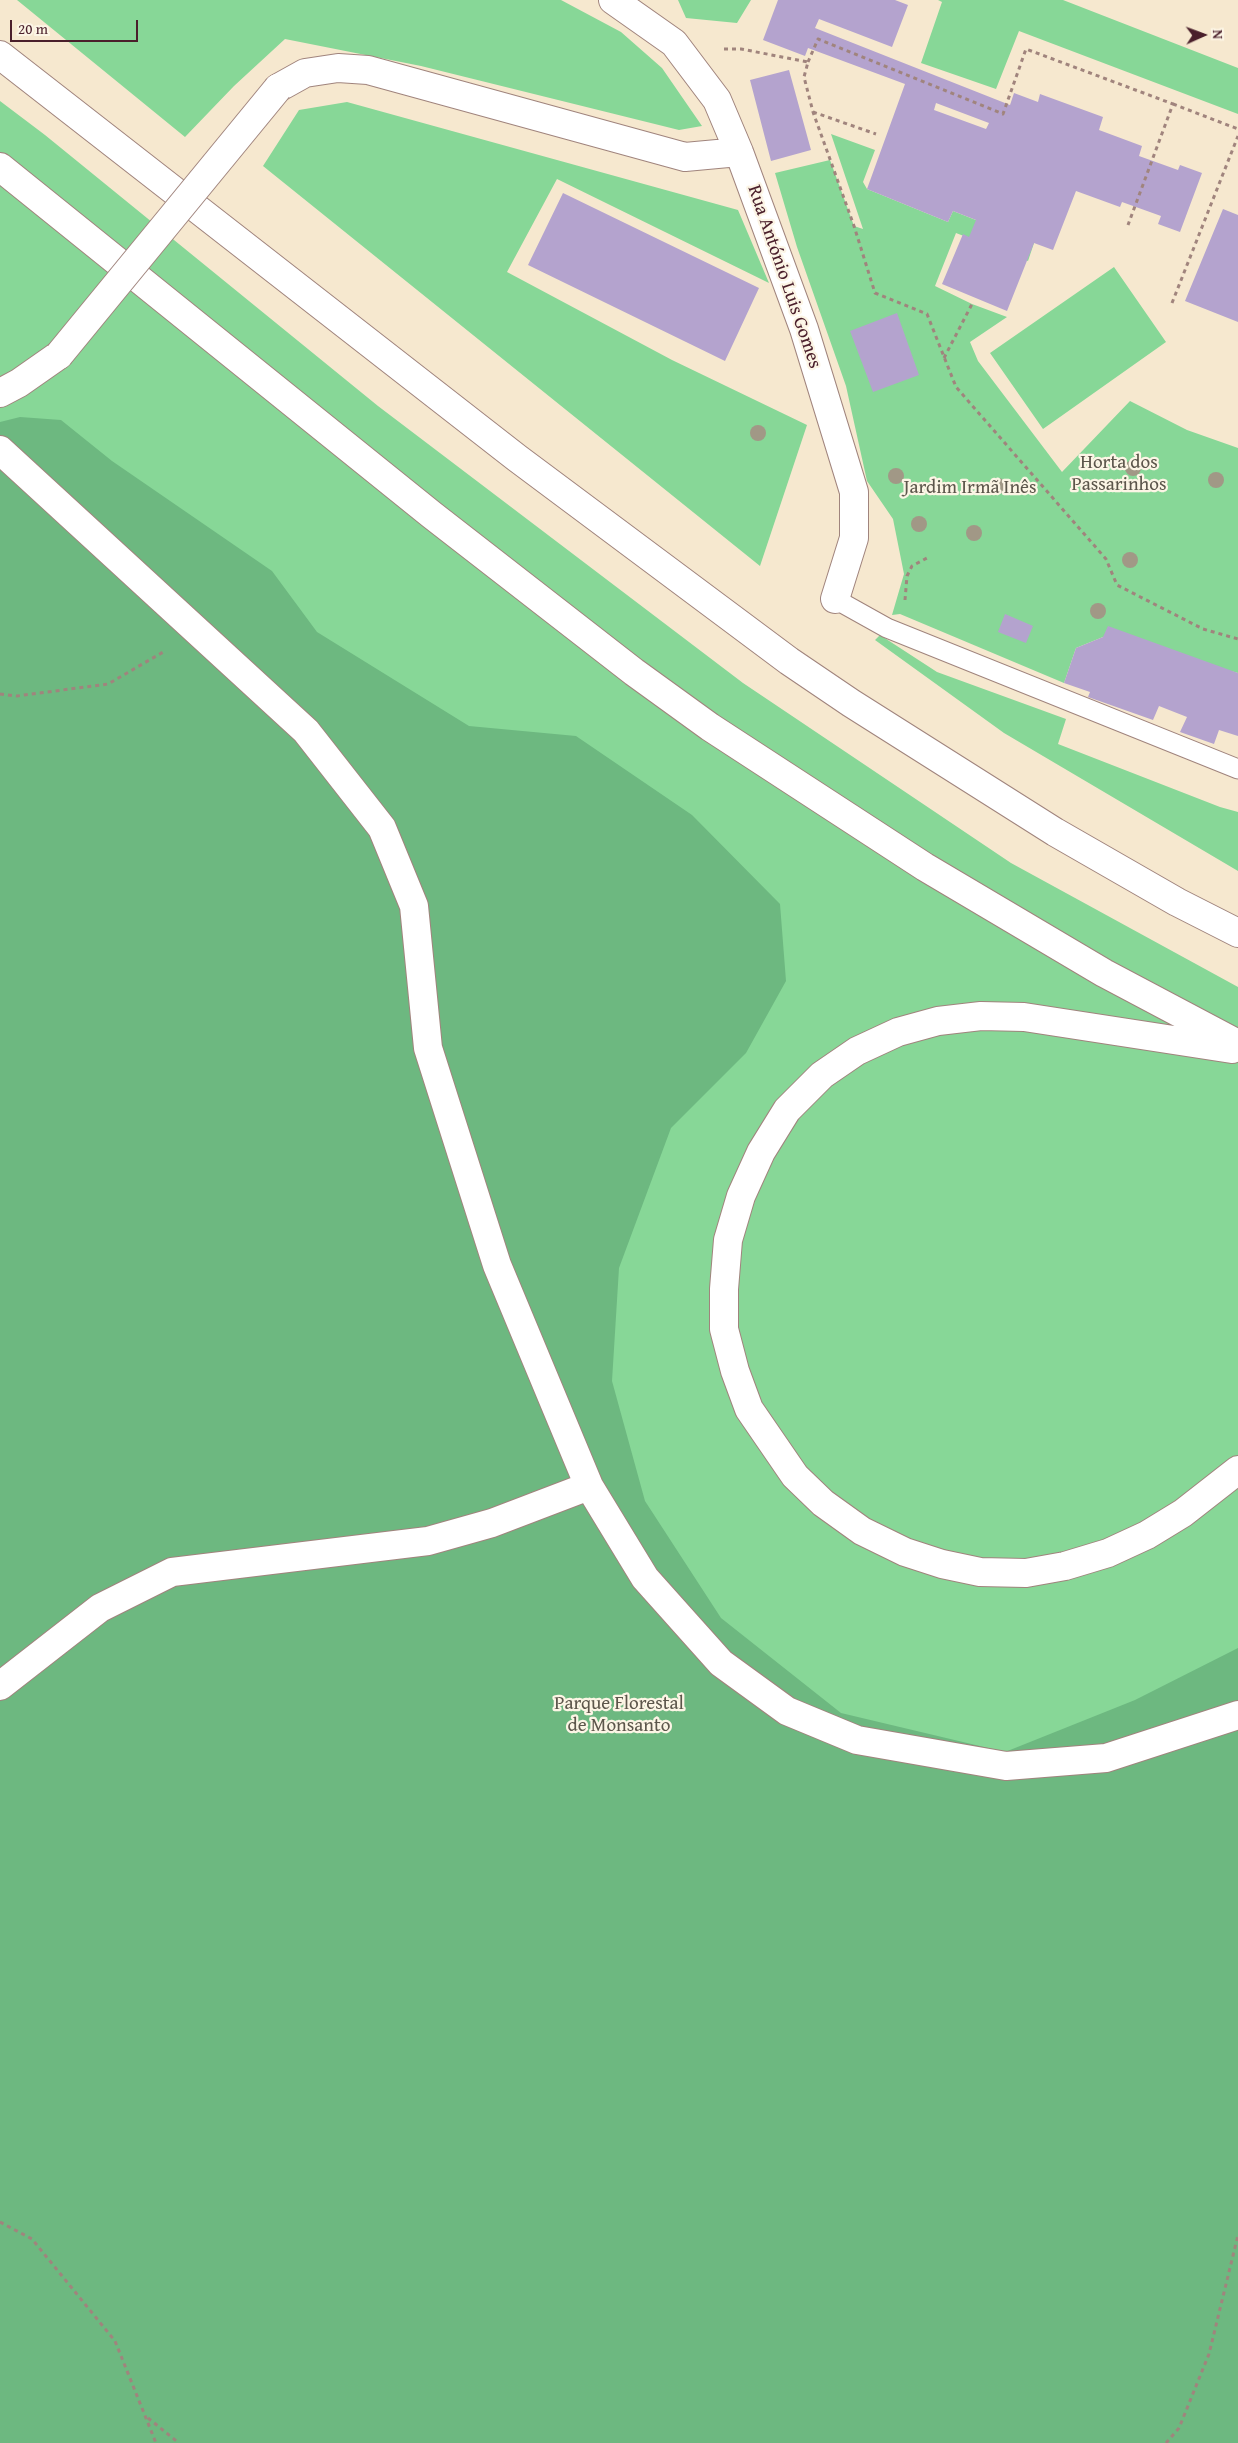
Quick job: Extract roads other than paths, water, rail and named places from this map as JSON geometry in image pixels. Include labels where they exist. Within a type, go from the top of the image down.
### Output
[{"type":"main road","name":"Rua António Luis Gomes","points":[[613,0],[674,43],[717,100],[739,152],[804,330],[854,492],[854,538],[835,599]]},
{"type":"main road","points":[[0,55],[517,458],[789,661],[851,703],[1047,827],[1177,902],[1238,933]]},
{"type":"main road","points":[[0,393],[58,355],[278,88],[305,73],[338,68],[368,70],[685,157],[739,152]]},
{"type":"main road","points":[[0,167],[432,515],[634,672],[710,727],[854,823],[965,892],[1104,973],[1238,1044]]},
{"type":"main road","points":[[0,450],[306,731],[382,828],[414,906],[428,1048],[497,1264],[589,1486],[645,1578],[721,1663],[787,1711],[857,1740],[1006,1766],[1106,1758],[1238,1715]]},
{"type":"main road","points":[[1238,1050],[1024,1017],[981,1016],[938,1022],[898,1032],[857,1051],[822,1075],[788,1110],[761,1152],[741,1196],[728,1240],[724,1289],[724,1329],[735,1371],[749,1409],[795,1476],[823,1503],[862,1531],[905,1552],[942,1564],[980,1572],[1026,1573],[1065,1566],[1091,1558],[1124,1546],[1183,1513],[1238,1470]]},
{"type":"main road","points":[[0,1686],[100,1608],[172,1572],[428,1541],[492,1523],[589,1486]]},
{"type":"lane","points":[[835,599],[886,628],[1238,768]]},
{"type":"park label","name":"Horta dos Passarinhos","points":[[1119,474]]},
{"type":"park label","name":"Jardim Irmã Inês","points":[[970,488]]},
{"type":"park label","name":"Parque Florestal de Monsanto","points":[[619,1715]]}]
